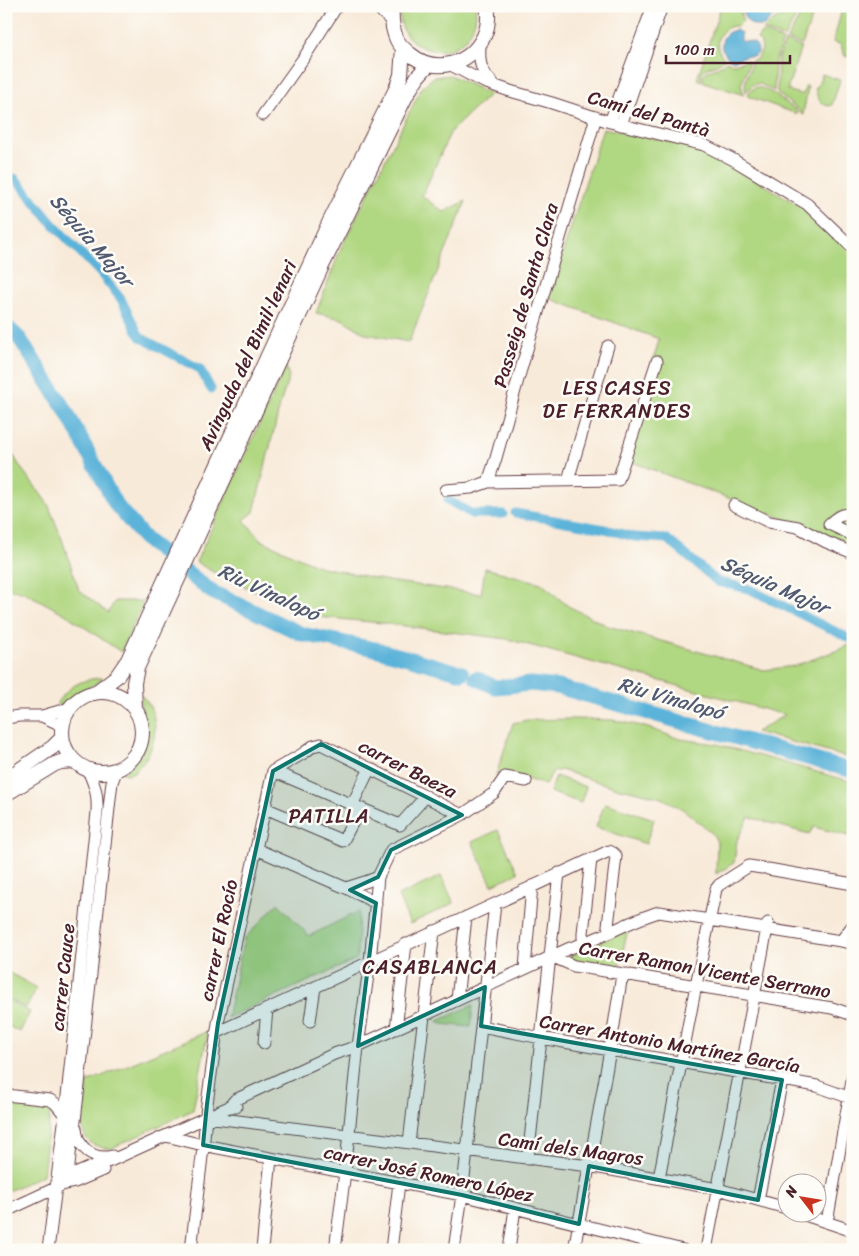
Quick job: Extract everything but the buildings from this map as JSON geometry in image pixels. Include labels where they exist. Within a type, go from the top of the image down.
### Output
[{"type":"main road","points":[[392,6],[391,21],[397,40],[403,48],[415,59],[439,65],[455,63],[473,52],[480,44],[487,29],[487,6]]},
{"type":"main road","name":"Avinguda del Bimil·lenari","points":[[134,710],[134,683],[137,668],[329,223],[396,89],[401,75],[403,48]]},
{"type":"main road","name":"Avinguda del Bimil·lenari","points":[[95,693],[117,676],[128,660],[410,88],[429,64]]},
{"type":"main road","points":[[95,693],[108,693],[120,697],[134,710],[139,718],[141,727],[139,746],[135,754],[129,761],[117,769],[106,772],[88,770],[74,761],[66,751],[62,733],[63,721],[70,708],[81,698],[95,693]]},
{"type":"main road","points":[[6,779],[53,747],[62,733]]},
{"type":"main road","points":[[6,794],[55,764],[74,761]]},
{"type":"street","points":[[263,116],[337,6]]},
{"type":"street","points":[[376,6],[391,21]]},
{"type":"street","points":[[616,124],[653,6]]},
{"type":"street","points":[[616,124],[662,6]]},
{"type":"street","points":[[480,44],[482,70],[487,78],[496,86]]},
{"type":"street","name":"Camí del Pantà","points":[[449,64],[496,86],[616,124],[704,145],[732,159],[807,204],[853,248]]},
{"type":"street","name":"Passeig de Santa Clara","points":[[488,482],[596,117]]},
{"type":"street","points":[[568,480],[608,346]]},
{"type":"street","points":[[446,490],[471,488],[488,482],[618,480],[658,361]]},
{"type":"street","points":[[734,505],[769,522],[798,527],[826,542],[853,553]]},
{"type":"street","points":[[853,516],[849,514],[839,515],[829,524],[853,535]]},
{"type":"street","points":[[6,718],[42,716],[70,708]]},
{"type":"street","points":[[42,716],[57,723],[62,733]]},
{"type":"street","name":"carrer Baeza","points":[[273,771],[313,746],[321,744],[462,815],[494,793],[504,777],[526,781]]},
{"type":"street","points":[[265,808],[343,841],[370,768]]},
{"type":"street","name":"carrer Cauce","points":[[61,1184],[75,1121],[112,782],[117,769]]},
{"type":"street","name":"carrer Cauce","points":[[61,1184],[65,1115],[98,812],[96,790],[88,770]]},
{"type":"street","points":[[273,771],[400,825],[426,796]]},
{"type":"street","name":"carrer El Rocío","points":[[191,1250],[216,1032],[273,771]]},
{"type":"street","points":[[335,1250],[358,1046],[370,961],[378,877],[391,850],[462,815]]},
{"type":"street","points":[[256,849],[376,903]]},
{"type":"street","points":[[216,1032],[609,851],[616,856],[616,859],[608,926]]},
{"type":"street","points":[[584,941],[591,859]]},
{"type":"street","points":[[659,1178],[716,889],[748,866],[853,884]]},
{"type":"street","points":[[528,1159],[559,873]]},
{"type":"street","points":[[346,888],[378,877]]},
{"type":"street","points":[[525,968],[532,886]]},
{"type":"street","points":[[454,1250],[495,904]]},
{"type":"street","points":[[584,941],[608,926],[650,907],[848,940],[853,925]]},
{"type":"street","points":[[244,1123],[234,1107],[235,1100],[334,1054],[358,1046],[396,1029],[551,956],[658,909]]},
{"type":"street","points":[[457,1000],[466,917]]},
{"type":"street","points":[[706,1250],[768,926]]},
{"type":"street","points":[[409,1143],[434,932]]},
{"type":"street","points":[[396,1029],[406,944]]},
{"type":"street","name":"Carrer Ramon Vicente Serrano","points":[[551,956],[574,966],[755,994],[832,1008],[853,1015]]},
{"type":"street","points":[[574,1250],[621,981],[627,974]]},
{"type":"street","points":[[310,1021],[315,987]]},
{"type":"street","points":[[264,1043],[267,1009]]},
{"type":"street","name":"Carrer Antonio Martínez García","points":[[481,1026],[817,1086],[851,1098]]},
{"type":"street","points":[[853,1075],[851,1098],[827,1222],[853,1231]]},
{"type":"street","points":[[758,1200],[782,1080]]},
{"type":"street","points":[[6,1095],[50,1100],[65,1115]]},
{"type":"street","points":[[6,1211],[94,1166],[134,1151],[234,1107]]},
{"type":"street","name":"Camí dels Magros","points":[[207,1118],[589,1166],[718,1189],[776,1205]]},
{"type":"street","name":"carrer Cauce","points":[[75,1121],[78,1140],[82,1148],[94,1155],[103,1158],[125,1151],[134,1151]]},
{"type":"street","name":"carrer José Romero López","points":[[166,1136],[462,1195],[579,1224],[639,1244],[683,1250]]},
{"type":"street","points":[[262,1250],[271,1158]]},
{"type":"street","points":[[391,1250],[399,1183]]},
{"type":"street","points":[[48,1250],[61,1184]]},
{"type":"street","points":[[509,1250],[515,1208]]},
{"type":"highlighted area","points":[[321,744],[462,815],[391,850],[378,877],[350,890],[376,903],[358,1046],[485,987],[481,1026],[782,1080],[758,1200],[589,1166],[579,1224],[462,1195],[203,1145],[218,1023],[273,771]]},
{"type":"green space","points":[[401,6],[475,6],[476,12],[472,29],[463,41],[452,48],[439,51],[426,49],[414,43],[405,33],[400,21]]},
{"type":"green space","points":[[721,6],[738,6],[743,21],[738,26],[729,27],[722,32],[718,39],[718,48],[724,59],[705,69],[701,76],[702,81],[697,79]]},
{"type":"green space","points":[[791,6],[802,6],[784,38],[763,30],[774,20],[787,14]]},
{"type":"green space","points":[[805,6],[816,6],[802,45],[787,39]]},
{"type":"green space","points":[[843,6],[853,6],[853,44],[848,57],[845,56],[840,44],[833,42]]},
{"type":"green space","points":[[761,33],[766,33],[783,41],[775,61],[774,91],[760,84],[754,84],[746,92],[745,84],[751,61],[757,59],[762,50],[761,43],[757,39]]},
{"type":"green space","points":[[786,41],[801,47],[787,90],[802,95],[806,86],[808,87],[803,115],[777,93],[778,58]]},
{"type":"green space","points":[[748,60],[748,66],[741,85],[744,95],[704,82],[703,75],[726,61],[734,64]]},
{"type":"green space","points":[[822,74],[840,80],[832,105],[825,105],[817,97],[815,87],[817,87]]},
{"type":"green space","points":[[450,75],[490,94],[451,131],[422,196],[444,212],[466,201],[409,342],[366,334],[342,319],[316,313],[341,248],[422,87],[434,77]]},
{"type":"green space","points":[[756,87],[778,96],[797,111],[797,114],[747,96]]},
{"type":"green space","points":[[603,128],[701,148],[809,211],[853,254],[853,545],[627,460],[659,339],[548,298]]},
{"type":"green space","points":[[286,366],[289,377],[281,401],[254,512],[244,520],[261,540],[318,566],[388,581],[481,594],[485,568],[541,583],[568,606],[608,626],[764,670],[794,666],[851,644],[853,645],[853,759],[756,732],[785,715],[507,639],[318,617],[224,578],[196,562]]},
{"type":"green space","points":[[6,443],[21,468],[48,504],[79,590],[108,613],[115,601],[144,601],[121,652],[65,614],[24,592],[6,588]]},
{"type":"green space","points":[[103,679],[58,706],[58,701],[71,688],[86,680]]},
{"type":"green space","points":[[142,696],[152,712],[155,732],[150,751],[145,759],[132,773],[125,774],[123,773],[139,756],[145,743],[146,729],[142,713]]},
{"type":"green space","points":[[527,720],[613,720],[642,726],[680,739],[717,744],[853,782],[853,837],[814,827],[809,834],[749,817],[737,840],[734,863],[716,874],[717,842],[713,834],[684,810],[662,798],[626,789],[623,790],[561,770],[553,772],[545,785],[502,771],[496,775],[513,723]]},
{"type":"green space","points":[[556,776],[586,787],[581,803],[550,792]]},
{"type":"green space","points":[[605,803],[654,819],[646,844],[596,827]]},
{"type":"green space","points":[[498,830],[518,873],[492,885],[472,842]]},
{"type":"green space","points":[[441,876],[454,903],[410,924],[398,896]]},
{"type":"green space","points":[[278,903],[309,936],[359,911],[357,959],[227,1018],[244,939]]},
{"type":"green space","points":[[628,929],[619,968],[576,962],[567,958]]},
{"type":"green space","points":[[6,971],[37,988],[26,1008],[6,997]]},
{"type":"green space","points":[[6,999],[30,1012],[20,1032],[6,1025]]},
{"type":"green space","points":[[473,1005],[471,1027],[441,1024],[438,1021]]},
{"type":"green space","points":[[208,1031],[193,1110],[110,1149],[95,1145],[88,1140],[82,1127],[88,1082]]},
{"type":"green space","points":[[6,1100],[44,1104],[49,1108],[50,1114],[43,1175],[6,1192]]},
{"type":"water","points":[[741,6],[788,6],[788,9],[781,15],[773,16],[764,26],[755,26],[748,22]]},
{"type":"water","points":[[736,30],[741,33],[741,41],[755,44],[758,53],[755,56],[746,56],[734,60],[727,56],[722,49],[723,39],[726,34]]},
{"type":"waterway","name":"Séquia Major","points":[[6,175],[16,179],[52,223],[100,273],[121,299],[140,337],[200,369],[211,389]]},
{"type":"waterway","name":"Riu Vinalopó","points":[[6,326],[20,339],[65,409],[116,505],[146,540],[212,592],[302,634],[375,649],[462,673]]},
{"type":"waterway","name":"Séquia Major","points":[[448,500],[472,514],[503,514]]},
{"type":"waterway","name":"Séquia Major","points":[[515,513],[605,529],[634,537],[667,539],[718,582],[749,589],[853,640]]},
{"type":"waterway","name":"Riu Vinalopó","points":[[476,678],[495,687],[531,684],[558,687],[853,771]]},
{"type":"district","name":"LES CASES DE FERRANDES","points":[[617,400]]},
{"type":"district","name":"PATILLA","points":[[329,816]]},
{"type":"district","name":"CASABLANCA","points":[[430,967]]}]
